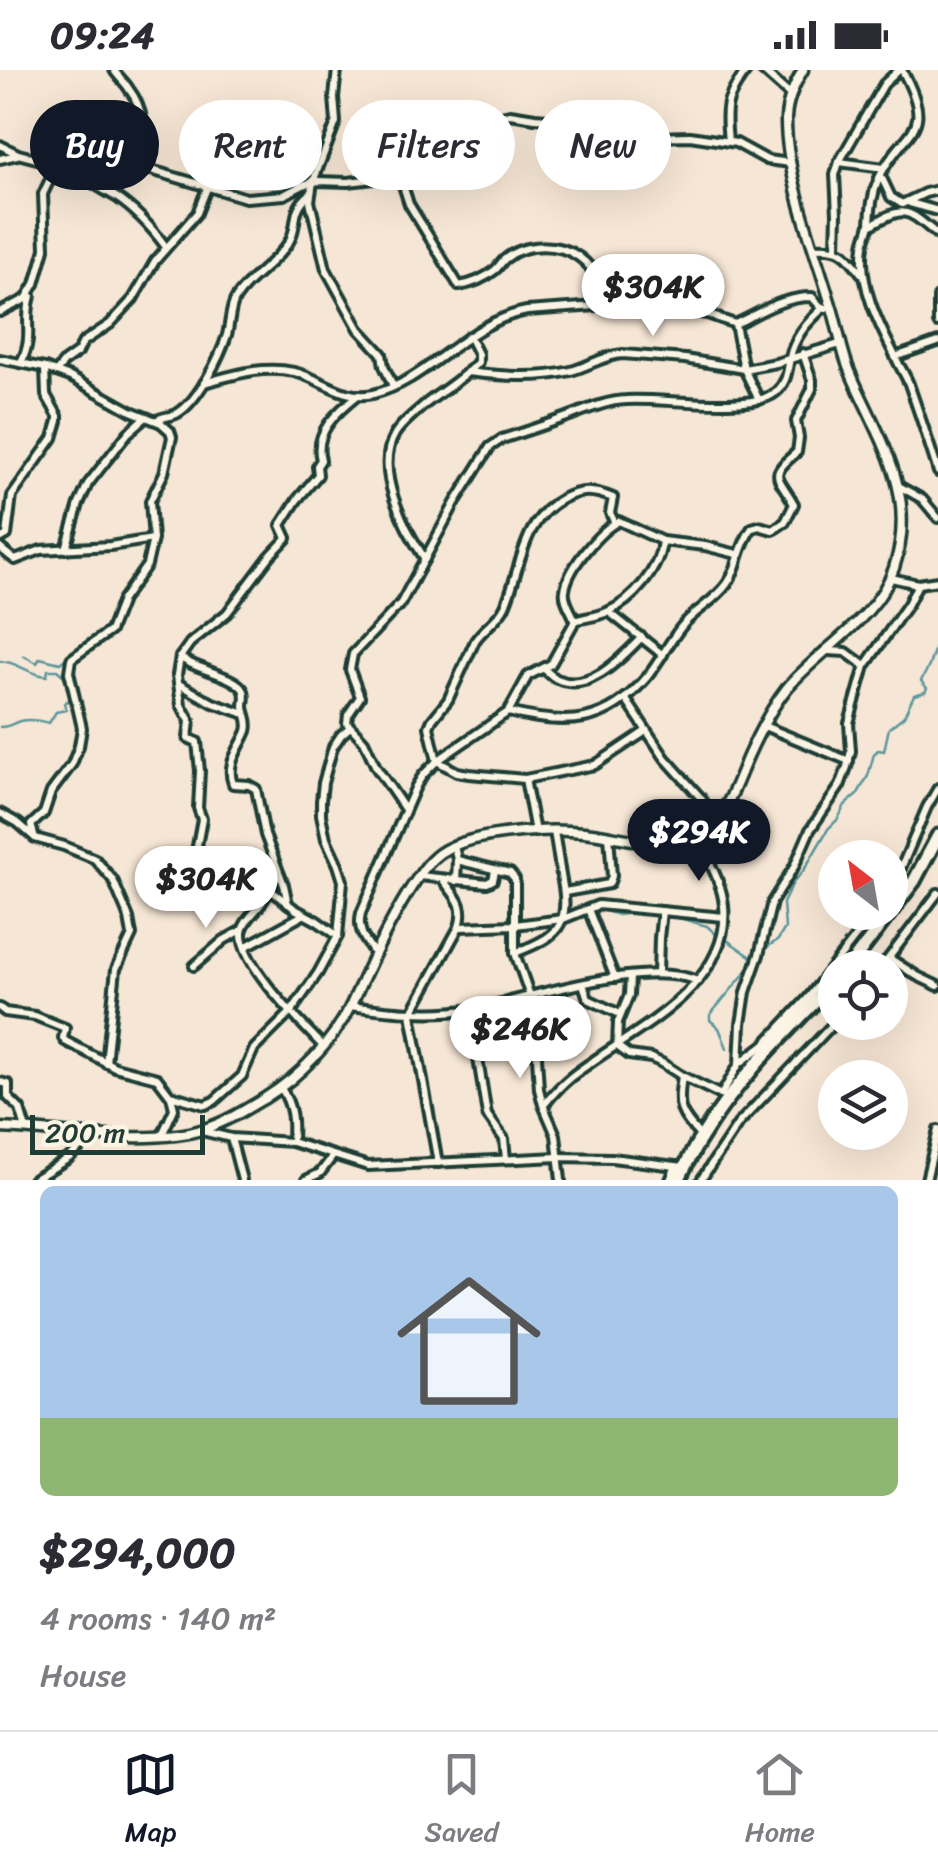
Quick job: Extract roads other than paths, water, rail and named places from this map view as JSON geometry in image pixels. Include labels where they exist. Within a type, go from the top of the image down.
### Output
[{"type":"highway","points":[[908,889],[938,836]]},
{"type":"highway","points":[[862,950],[877,930]]},
{"type":"highway","points":[[678,1174],[725,1097],[818,999]]},
{"type":"street","points":[[114,70],[136,100]]},
{"type":"street","points":[[322,157],[336,122],[337,70]]},
{"type":"street","points":[[728,142],[728,99],[747,70]]},
{"type":"street","points":[[762,70],[790,94]]},
{"type":"street","points":[[0,1128],[92,1135],[162,1135],[201,1130],[235,1116],[281,1088],[323,1046],[350,1006],[374,953],[419,876],[434,858],[454,844],[473,839],[579,831],[639,843],[674,842],[696,834],[716,820],[728,803],[752,747],[788,687],[869,608],[891,578],[901,533],[899,486],[892,462],[850,374],[828,308],[791,162],[786,114],[790,94],[802,70]]},
{"type":"street","points":[[836,248],[838,162],[884,84],[900,70],[916,100],[918,116],[915,127],[882,172],[870,202],[862,274]]},
{"type":"street","points":[[515,115],[585,122],[653,137],[690,136],[728,142],[742,145],[767,160],[791,162]]},
{"type":"street","points":[[0,145],[30,157]]},
{"type":"street","points":[[0,159],[18,154]]},
{"type":"street","points":[[838,162],[882,172]]},
{"type":"street","points":[[882,172],[891,197],[902,204],[938,190]]},
{"type":"street","points":[[21,362],[30,335],[28,310],[45,249],[45,190]]},
{"type":"street","points":[[103,190],[144,218],[166,247]]},
{"type":"street","points":[[56,372],[83,342],[98,334],[133,299],[155,261],[197,213],[205,190]]},
{"type":"street","points":[[213,190],[255,198],[295,190]]},
{"type":"street","points":[[311,190],[326,269],[359,328],[382,354],[394,386]]},
{"type":"street","points":[[404,190],[459,286],[492,273],[518,252],[555,247],[578,256],[593,271],[598,305]]},
{"type":"street","points":[[156,420],[183,410],[204,382],[220,353],[236,298],[286,245],[298,206],[310,194]]},
{"type":"street","points":[[909,202],[938,211]]},
{"type":"street","points":[[870,226],[904,212],[938,235]]},
{"type":"street","points":[[814,248],[836,248],[862,274],[909,384],[938,472]]},
{"type":"street","points":[[0,312],[32,292]]},
{"type":"street","points":[[204,382],[244,371],[276,369],[305,375],[334,390],[358,395],[379,392],[513,313],[644,304],[708,314],[735,324],[794,298],[812,297],[828,308]]},
{"type":"street","points":[[938,297],[938,323]]},
{"type":"street","points":[[404,808],[376,767],[364,741],[346,722],[360,696],[350,670],[353,654],[396,610],[454,503],[490,447],[502,439],[612,401],[652,399],[690,404],[759,400],[772,395],[786,380],[803,326],[828,308]]},
{"type":"street","points":[[735,324],[744,369],[759,400]]},
{"type":"street","points":[[424,559],[396,506],[389,469],[392,444],[395,434],[409,419],[476,366],[480,358],[469,336]]},
{"type":"street","points":[[895,357],[938,342]]},
{"type":"street","points":[[467,372],[510,376],[558,374],[615,354],[685,359],[744,369],[840,344]]},
{"type":"street","points":[[508,712],[572,721],[595,717],[625,698],[647,678],[685,622],[727,584],[737,554],[752,528],[770,530],[785,522],[793,508],[780,484],[779,471],[797,452],[797,417],[812,389],[804,353]]},
{"type":"street","points":[[0,358],[56,372],[156,420],[166,426],[172,437],[164,473],[150,506],[153,539],[147,565],[122,600],[110,632],[71,658],[69,672],[82,735],[72,764],[51,792],[44,813],[31,825],[36,838]]},
{"type":"street","points":[[0,540],[7,535],[12,496],[56,430],[58,416],[46,396],[45,368]]},
{"type":"street","points":[[338,936],[268,888],[215,886],[195,873],[193,860],[202,819],[198,808],[199,757],[197,742],[186,735],[190,724],[181,705],[177,667],[190,644],[228,613],[287,538],[281,525],[318,475],[318,450],[326,426],[358,395]]},
{"type":"street","points":[[66,550],[88,484],[128,433],[146,417]]},
{"type":"street","points":[[929,440],[938,435]]},
{"type":"street","points":[[899,486],[922,499],[938,518]]},
{"type":"street","points":[[614,523],[610,513],[613,498],[588,490],[556,502],[539,517],[502,612],[480,633],[448,700],[432,720],[430,736],[437,761],[457,772],[525,779],[596,764],[646,730]]},
{"type":"street","points":[[374,953],[361,934],[360,912],[404,808],[423,775],[437,761],[508,712],[528,676],[544,669],[557,656],[574,621],[565,600],[566,586],[601,534],[614,523],[628,524],[662,541],[737,554]]},
{"type":"street","points":[[0,548],[15,560],[32,552],[153,539]]},
{"type":"street","points":[[574,621],[608,612],[635,592],[659,557],[662,541]]},
{"type":"street","points":[[891,578],[918,584],[938,581]]},
{"type":"street","points":[[617,1046],[629,1054],[662,1063],[725,1097],[739,1064],[746,992],[772,902],[810,830],[840,786],[852,751],[848,723],[865,666],[918,584]]},
{"type":"street","points":[[608,612],[663,655]]},
{"type":"street","points":[[845,632],[846,652]]},
{"type":"street","points":[[544,669],[557,679],[586,680],[616,663],[642,637]]},
{"type":"street","points":[[826,651],[846,652],[865,666]]},
{"type":"street","points":[[180,658],[238,684],[245,694],[248,727],[235,753],[230,778],[233,784],[256,789],[264,835],[288,904]]},
{"type":"street","points":[[178,683],[213,703],[246,714]]},
{"type":"street","points":[[625,698],[665,758],[716,820],[720,838],[710,864]]},
{"type":"street","points":[[764,726],[849,761]]},
{"type":"street","points":[[170,1095],[205,1105],[242,1076],[254,1049],[291,1012],[338,936],[343,881],[326,839],[321,801],[333,747],[349,728]]},
{"type":"street","points":[[525,779],[535,833]]},
{"type":"street","points":[[908,852],[938,788]]},
{"type":"street","points":[[0,814],[36,838],[95,859],[114,880],[132,935],[116,969],[106,1063]]},
{"type":"street","points":[[515,954],[538,944],[564,919],[566,906],[554,832]]},
{"type":"street","points":[[543,1106],[570,1078],[663,1013],[698,981],[716,951],[724,903],[696,834]]},
{"type":"street","points":[[564,892],[610,884],[609,835]]},
{"type":"street","points":[[454,844],[456,881]]},
{"type":"street","points":[[457,860],[510,873],[515,878],[515,954],[530,996],[539,1089],[556,1135],[561,1180]]},
{"type":"street","points":[[419,876],[490,882],[496,871]]},
{"type":"street","points":[[194,966],[242,930],[280,875]]},
{"type":"street","points":[[438,1163],[411,1014],[463,914],[443,880]]},
{"type":"street","points":[[895,950],[938,893]]},
{"type":"street","points":[[459,927],[564,919],[606,905],[724,917]]},
{"type":"street","points":[[588,909],[615,978]]},
{"type":"street","points":[[658,974],[662,910]]},
{"type":"street","points":[[245,947],[304,915]]},
{"type":"street","points":[[242,930],[245,947],[272,992],[323,1046]]},
{"type":"street","points":[[739,1064],[765,1044],[808,998],[861,930]]},
{"type":"street","points":[[908,970],[938,986]]},
{"type":"street","points":[[350,1006],[411,1014],[470,1009],[615,978],[658,974],[684,975],[698,981]]},
{"type":"street","points":[[617,1046],[616,1030],[629,995],[630,977]]},
{"type":"street","points":[[583,984],[588,999],[620,1014]]},
{"type":"street","points":[[0,1008],[65,1028],[65,1042],[106,1063],[154,1076],[170,1095],[174,1109],[162,1135]]},
{"type":"street","points":[[470,1009],[487,1115],[504,1139],[506,1160]]},
{"type":"street","points":[[201,1130],[231,1138],[292,1142],[368,1166],[612,1158],[698,1180],[738,1124],[818,1040]]},
{"type":"street","points":[[682,1076],[678,1104],[701,1136]]},
{"type":"street","points":[[0,1082],[8,1084],[8,1097],[20,1109],[26,1129]]},
{"type":"street","points":[[281,1088],[293,1114],[292,1142]]},
{"type":"street","points":[[926,1180],[934,1168],[938,1130]]},
{"type":"street","points":[[33,1180],[69,1158],[92,1135]]},
{"type":"street","points":[[231,1138],[242,1180]]},
{"type":"street","points":[[306,1180],[318,1177],[334,1156]]},
{"type":"street","points":[[367,1180],[368,1166]]},
{"type":"waterway","points":[[764,949],[778,940],[785,928],[783,903],[793,883],[845,805],[857,795],[874,754],[884,751],[889,728],[904,716],[914,695],[925,692],[927,688],[921,681],[938,638]]},
{"type":"waterway","points":[[24,656],[37,663],[40,658],[60,663],[65,659]]},
{"type":"waterway","points":[[0,661],[40,675],[57,670],[64,676]]},
{"type":"waterway","points":[[0,727],[24,720],[49,723],[56,712],[66,710],[64,703],[72,698]]},
{"type":"waterway","points":[[602,910],[618,915],[642,912]]},
{"type":"waterway","points":[[665,914],[707,926],[750,956]]},
{"type":"waterway","points":[[727,1048],[710,1015],[757,953]]}]
